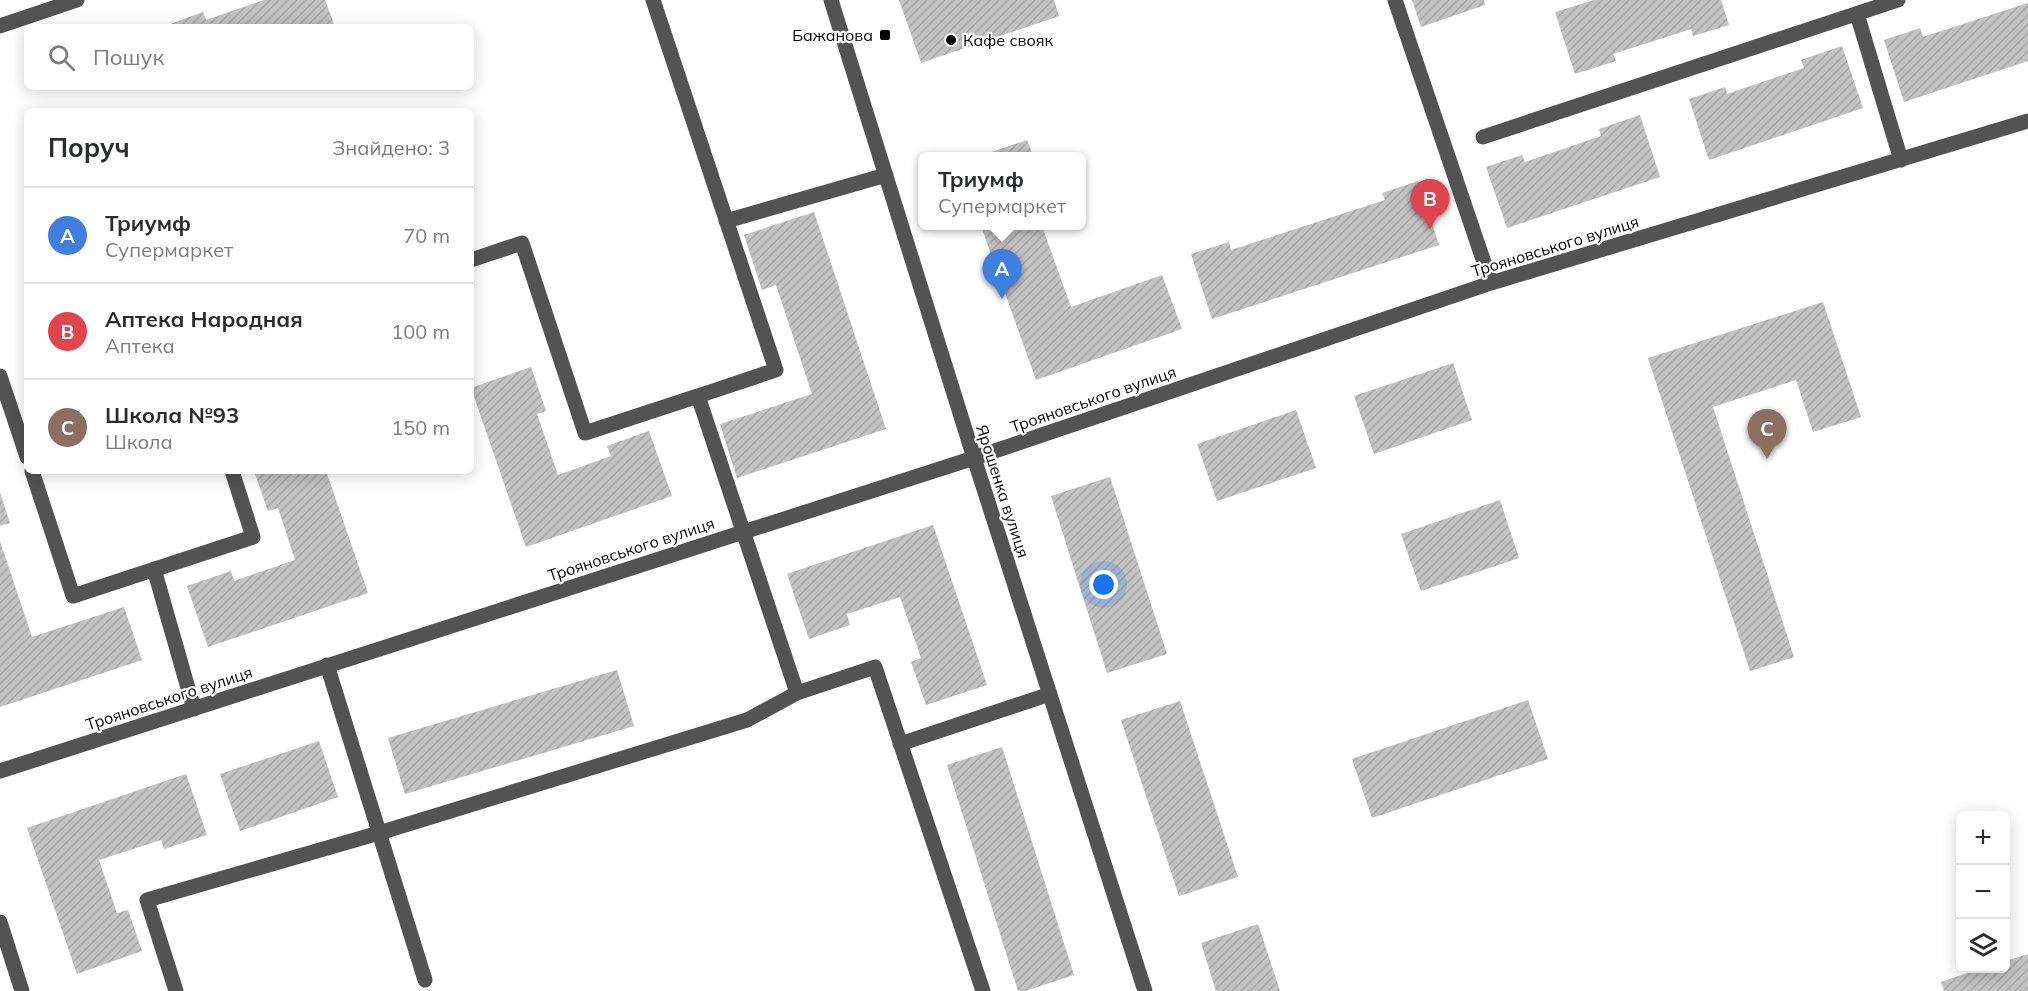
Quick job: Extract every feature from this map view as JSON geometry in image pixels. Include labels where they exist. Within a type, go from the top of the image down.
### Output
[{"type":"street","points":[[0,26],[77,0]]},
{"type":"street","points":[[474,259],[522,243],[585,433],[776,370],[653,0]]},
{"type":"street","name":"Ярошенка вулиця","points":[[831,0],[974,458],[1145,991]]},
{"type":"street","points":[[1395,0],[1491,284]]},
{"type":"street","points":[[1483,137],[1898,0]]},
{"type":"street","points":[[1857,14],[1901,160]]},
{"type":"street","name":"Трояновського вулиця","points":[[0,771],[974,458],[1491,284],[2028,121]]},
{"type":"street","points":[[726,221],[886,175]]},
{"type":"street","points":[[0,376],[24,448]]},
{"type":"street","points":[[698,396],[796,693]]},
{"type":"street","points":[[33,474],[73,596],[253,537],[232,474]]},
{"type":"street","points":[[154,569],[194,709]]},
{"type":"street","points":[[327,665],[424,980]]},
{"type":"street","points":[[176,991],[147,900],[379,833],[747,720],[796,693],[875,668],[983,991]]},
{"type":"street","points":[[900,744],[1050,694]]},
{"type":"street","points":[[0,922],[22,991]]},
{"type":"building","points":[[264,0],[325,0],[334,24],[170,24],[203,12],[206,20]]},
{"type":"building","name":"Кафе свояк","points":[[899,0],[1054,0],[1059,16],[921,63]]},
{"type":"building","points":[[1412,0],[1484,0],[1485,5],[1421,27]]},
{"type":"building","points":[[1594,0],[1721,0],[1729,25],[1693,36],[1691,29],[1613,54],[1616,61],[1575,74],[1555,12]]},
{"type":"building","points":[[2028,3],[2028,61],[1904,102],[1884,40],[1920,28],[1923,37]]},
{"type":"building","points":[[1842,46],[1863,108],[1709,160],[1689,99],[1725,87],[1727,94],[1804,68],[1801,60]]},
{"type":"building","points":[[1640,115],[1660,177],[1507,228],[1486,167],[1522,155],[1525,162],[1601,136],[1599,129]]},
{"type":"building","points":[[1027,140],[1032,152],[992,152]]},
{"type":"building","points":[[1418,181],[1439,245],[1212,319],[1191,254],[1229,242],[1231,250],[1385,200],[1382,193]]},
{"type":"building","points":[[814,212],[886,429],[737,478],[720,424],[812,394],[776,285],[762,290],[744,235]]},
{"type":"building","points":[[982,230],[1043,230],[1071,307],[1162,275],[1182,329],[1036,380]]},
{"type":"building","points":[[1823,302],[1861,417],[1813,432],[1796,380],[1713,407],[1794,657],[1750,671],[1648,358]]},
{"type":"building","points":[[1453,363],[1472,420],[1374,454],[1354,396]]},
{"type":"building","points":[[531,367],[546,411],[537,414],[558,475],[611,456],[607,446],[649,431],[672,496],[526,547],[474,397],[474,387]]},
{"type":"building","points":[[1296,410],[1316,468],[1217,501],[1197,444]]},
{"type":"building","points":[[255,474],[327,474],[368,593],[208,647],[187,586],[231,571],[234,581],[295,560],[278,508],[268,511]]},
{"type":"building","points":[[1110,477],[1167,654],[1107,673],[1051,496]]},
{"type":"building","points":[[0,493],[10,523],[0,526]]},
{"type":"building","points":[[1500,500],[1519,558],[1421,591],[1401,534]]},
{"type":"building","points":[[933,525],[987,685],[926,705],[911,662],[921,658],[900,597],[847,614],[850,625],[809,639],[787,574]]},
{"type":"building","points":[[0,541],[32,637],[124,607],[142,660],[0,707]]},
{"type":"building","points":[[617,670],[634,726],[405,794],[388,738]]},
{"type":"building","points":[[1528,700],[1548,759],[1372,818],[1352,759]]},
{"type":"building","points":[[1180,701],[1238,877],[1179,896],[1121,720]]},
{"type":"building","points":[[319,741],[338,797],[240,831],[220,774]]},
{"type":"building","points":[[1002,747],[1074,975],[1025,991],[1018,991],[947,765]]},
{"type":"building","points":[[186,774],[207,835],[164,849],[161,840],[99,860],[117,913],[128,910],[142,951],[77,974],[27,828]]},
{"type":"building","points":[[1258,924],[1280,991],[1216,991],[1201,943]]},
{"type":"building","points":[[2028,954],[2028,991],[1944,991],[1941,982],[1967,973],[2010,973],[2010,960]]},
{"type":"place","name":"Бажанова","points":[[885,35]]},
{"type":"place","name":"Кафе свояк","points":[[951,40]]},
{"type":"place","name":"Аптека Народная","points":[[1430,229]]},
{"type":"place","name":"Триумф","points":[[1002,299]]},
{"type":"place","name":"Школа №93","points":[[1767,459]]}]
